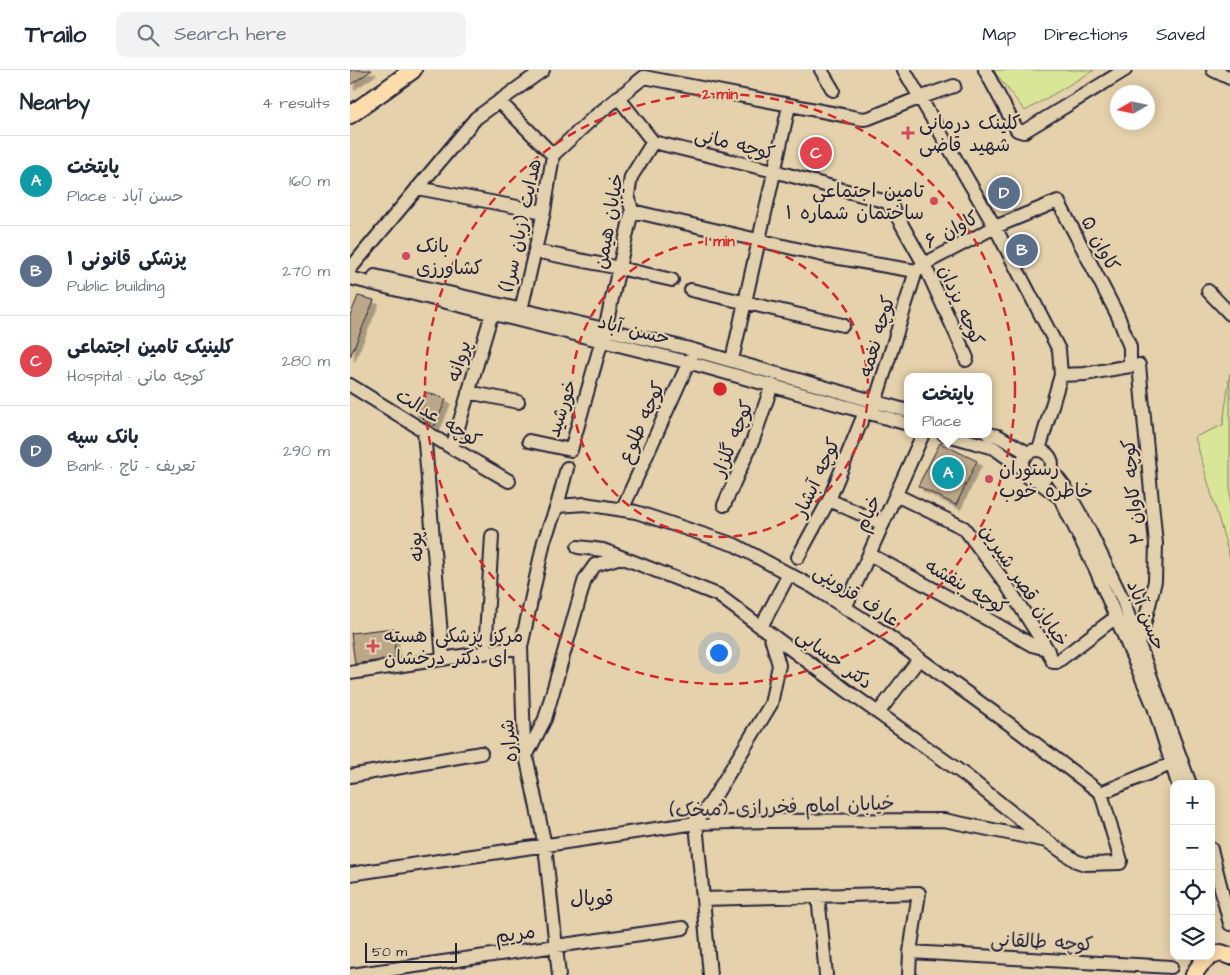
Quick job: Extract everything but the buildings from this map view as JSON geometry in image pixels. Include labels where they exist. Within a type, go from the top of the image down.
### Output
[{"type":"main road","points":[[350,115],[413,70]]},
{"type":"main road","points":[[1215,955],[1222,953],[1230,956]]},
{"type":"street","points":[[350,270],[476,118],[543,70]]},
{"type":"street","points":[[821,70],[833,90]]},
{"type":"street","points":[[904,70],[995,227],[1059,350],[1062,375],[1033,451],[1022,460],[1022,470]]},
{"type":"street","points":[[985,70],[1017,130],[1023,132],[1125,70]]},
{"type":"street","points":[[1213,70],[1230,78]]},
{"type":"street","name":"هدایت (زبان سرا)","points":[[521,315],[544,212],[553,155],[618,97],[650,74],[788,106],[863,119],[919,98]]},
{"type":"street","points":[[919,98],[954,86]]},
{"type":"street","points":[[618,97],[653,142]]},
{"type":"street","points":[[500,101],[553,155]]},
{"type":"street","points":[[732,360],[788,106]]},
{"type":"street","name":"کوچه مانی","points":[[653,142],[774,171],[887,202],[890,205]]},
{"type":"street","name":"خیابان هیمن","points":[[603,335],[632,211],[628,195],[631,177],[653,142]]},
{"type":"street","points":[[417,188],[544,212]]},
{"type":"street","name":"کاوان ۵","points":[[995,227],[1058,201],[1118,316],[1130,347],[1134,365]]},
{"type":"street","name":"کوچه یزدان","points":[[890,205],[967,358],[966,360]]},
{"type":"street","points":[[632,211],[827,256],[920,267]]},
{"type":"street","name":"کاوان ۶","points":[[920,267],[995,227]]},
{"type":"street","points":[[535,251],[672,280]]},
{"type":"street","name":"کوچه نغمه","points":[[871,409],[920,267]]},
{"type":"street","name":"حسن آباد","points":[[350,270],[521,315],[691,356],[772,385],[871,409],[904,411]]},
{"type":"street","name":"حسن آباد","points":[[350,278],[492,313],[521,315]]},
{"type":"street","points":[[691,290],[843,324]]},
{"type":"street","points":[[1208,291],[1230,314]]},
{"type":"street","name":"پروانه","points":[[452,448],[492,313]]},
{"type":"street","name":"خورشید","points":[[529,441],[571,450],[603,335]]},
{"type":"street","name":"حسن آباد","points":[[691,356],[732,360],[904,422]]},
{"type":"street","name":"کوچه طلوع","points":[[622,510],[691,356]]},
{"type":"street","points":[[1062,375],[1085,374],[1134,365]]},
{"type":"street","name":"کوچه کاوان ۲","points":[[1134,365],[1156,544],[1156,581],[1139,645]]},
{"type":"street","name":"کوچه عدالت","points":[[350,384],[424,431],[509,481]]},
{"type":"street","name":"کوچه گلزار","points":[[724,505],[753,440],[772,385]]},
{"type":"street","points":[[468,392],[518,402]]},
{"type":"street","name":"کوچه آبشار","points":[[798,558],[829,500],[871,409]]},
{"type":"street","name":"پونه","points":[[424,431],[443,659]]},
{"type":"street","points":[[958,438],[994,448],[1025,474],[1035,479],[1042,479],[1048,475],[1051,469],[1051,459],[1044,451],[1033,451],[992,435]]},
{"type":"street","name":"خیام","points":[[845,608],[921,438]]},
{"type":"street","name":"شراره","points":[[559,975],[545,846],[524,746],[521,647],[544,541],[557,506],[567,468]]},
{"type":"street","name":"حسن آباد","points":[[1051,469],[1068,492],[1089,530],[1122,598],[1189,780]]},
{"type":"street","name":"حسن آباد","points":[[1035,479],[1060,498],[1096,570],[1154,706],[1177,780]]},
{"type":"street","name":"خیابان قصر شیرین","points":[[896,495],[964,528],[1006,584],[1047,649],[1050,660],[1057,662],[1116,617]]},
{"type":"street","points":[[829,500],[883,524]]},
{"type":"street","name":"عارف قزوینی","points":[[557,506],[584,504],[636,512],[735,545],[814,587],[845,608],[919,659],[1101,793]]},
{"type":"street","points":[[485,653],[492,536]]},
{"type":"street","name":"دکتر حسابی","points":[[578,547],[603,550],[718,595],[965,775],[1047,841]]},
{"type":"street","name":"کوچه بنفشه","points":[[869,554],[1032,645],[1047,649]]},
{"type":"street","points":[[526,756],[545,719],[585,579],[594,565],[621,557]]},
{"type":"street","points":[[710,975],[696,824],[771,704],[779,665],[766,630],[789,574]]},
{"type":"street","points":[[350,673],[521,647]]},
{"type":"street","points":[[878,713],[919,659]]},
{"type":"street","points":[[350,776],[481,753]]},
{"type":"street","points":[[1101,793],[1171,764]]},
{"type":"street","name":"خیابان امام فخررازی (میخک)","points":[[350,874],[696,824],[944,820],[1047,841],[1076,861],[1085,864],[1120,863],[1101,793]]},
{"type":"street","points":[[1215,865],[1230,924]]},
{"type":"street","points":[[703,899],[920,893],[910,952],[909,975]]},
{"type":"street","points":[[818,896],[826,975]]},
{"type":"street","name":"مریم","points":[[352,975],[683,928]]},
{"type":"street","name":"کوچه طالقانی","points":[[910,952],[1171,967]]},
{"type":"green space","points":[[993,70],[1094,70],[1025,111]]},
{"type":"green space","points":[[1230,373],[1230,558],[1195,437],[1223,425]]},
{"type":"place","name":"کلینک درمانی شهید قاضی","points":[[908,133]]},
{"type":"place","name":"کلینیک تامین اجتماعی","points":[[816,153]]},
{"type":"place","name":"بانک سپه","points":[[1004,193]]},
{"type":"place","name":"تامین اجتماعی ساختمان شماره ۱","points":[[934,201]]},
{"type":"place","name":"پزشکی قانونی ۱","points":[[1022,250]]},
{"type":"place","name":"بانک کشاورزی","points":[[406,256]]},
{"type":"place","name":"پایتخت","points":[[948,473]]},
{"type":"place","name":"رستوران خاطره خوب","points":[[989,479]]},
{"type":"place","name":"مرکز پزشکی هسته ای دکتر درخشان","points":[[373,646]]},
{"type":"district","name":"قوپال","points":[[592,898]]}]
